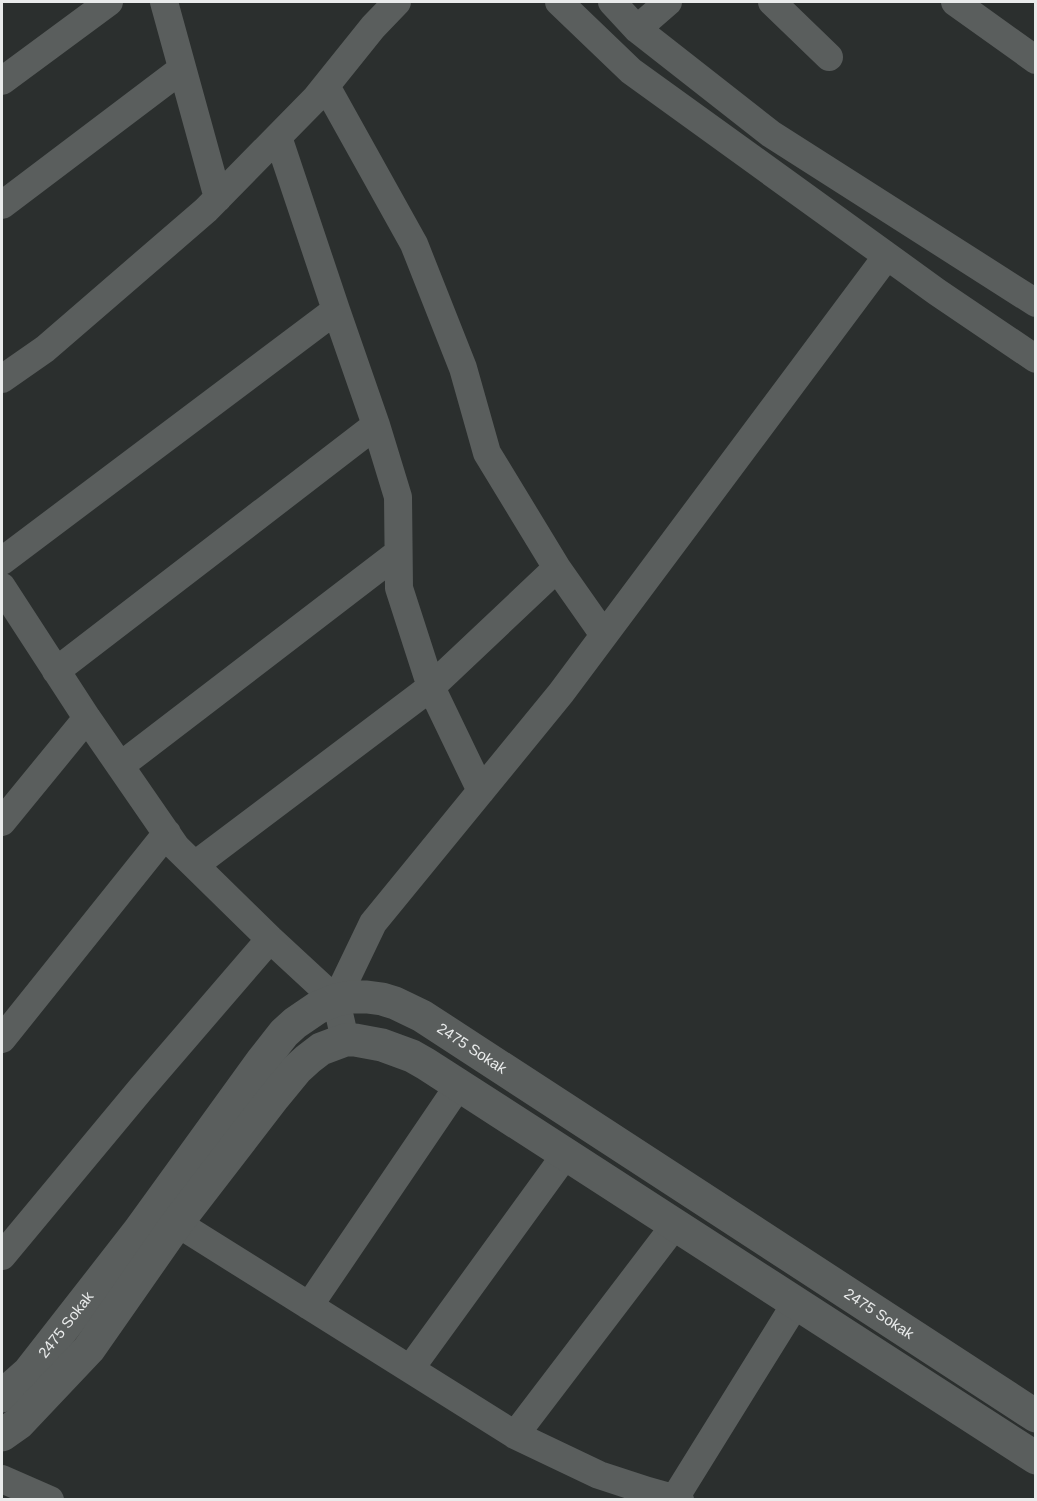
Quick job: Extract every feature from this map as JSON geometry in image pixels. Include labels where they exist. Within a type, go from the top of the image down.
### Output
[{"type":"main road","name":"2475 Sokak","points":[[2,1396],[29,1372],[139,1231],[284,1033],[317,1008],[336,1000],[367,997],[395,1003],[422,1016],[1035,1416]]},
{"type":"main road","name":"2475 Sokak","points":[[2,1435],[19,1423],[88,1349],[177,1223],[297,1069],[321,1049],[345,1040],[355,1040],[397,1050],[426,1064],[1035,1458]]},
{"type":"street","points":[[2,81],[109,2]]},
{"type":"street","points":[[164,2],[218,198]]},
{"type":"street","points":[[2,379],[45,349],[206,210],[326,86],[373,27],[397,2]]},
{"type":"street","points":[[559,2],[631,71],[936,292],[1035,359]]},
{"type":"street","points":[[612,2],[638,29],[771,134],[1035,303]]},
{"type":"street","points":[[638,29],[668,2]]},
{"type":"street","points":[[772,2],[829,57]]},
{"type":"street","points":[[955,2],[1035,60]]},
{"type":"street","points":[[2,205],[182,69]]},
{"type":"street","points":[[326,86],[414,244],[463,368],[487,453],[557,568],[604,635]]},
{"type":"street","points":[[278,137],[376,425],[398,497],[399,588],[430,687],[481,791]]},
{"type":"street","points":[[336,1000],[374,923],[561,693],[887,256]]},
{"type":"street","points":[[2,561],[336,310]]},
{"type":"street","points":[[56,671],[376,425]]},
{"type":"street","points":[[120,766],[398,553]]},
{"type":"street","points":[[195,865],[430,687],[557,568]]},
{"type":"street","points":[[6,607],[56,671],[176,847],[336,1000],[345,1040]]},
{"type":"street","points":[[2,822],[87,718]]},
{"type":"street","points":[[2,1039],[166,832]]},
{"type":"street","points":[[2,1256],[270,939]]},
{"type":"street","points":[[309,1306],[459,1085]]},
{"type":"street","points":[[410,1369],[566,1154]]},
{"type":"street","points":[[177,1223],[515,1435],[599,1475],[662,1497],[796,1303]]},
{"type":"street","points":[[515,1435],[675,1225]]},
{"type":"street","points":[[2,1479],[50,1500]]}]
